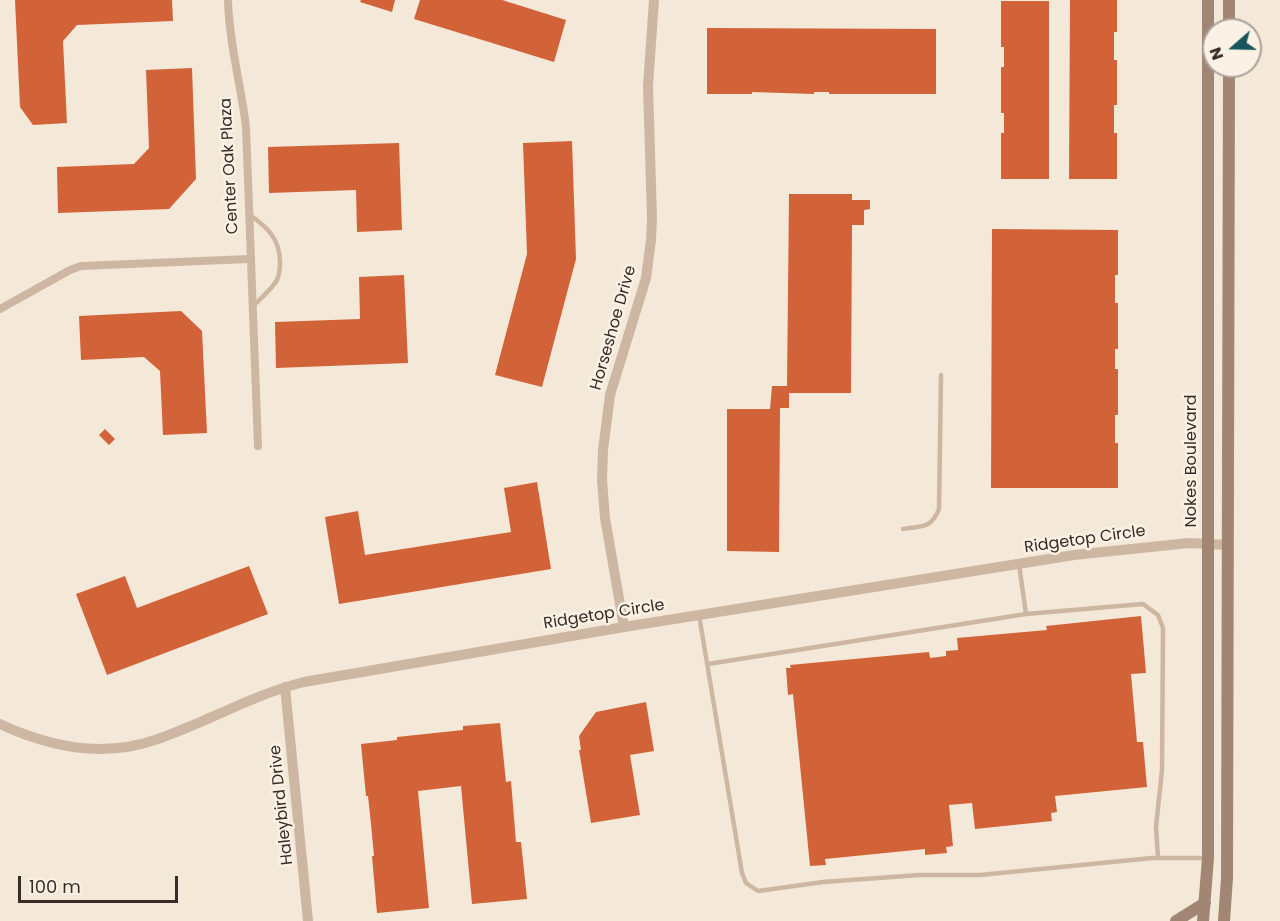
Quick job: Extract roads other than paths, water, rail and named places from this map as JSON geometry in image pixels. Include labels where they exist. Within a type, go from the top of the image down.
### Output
[{"type":"main road","name":"Nokes Boulevard","points":[[1203,921],[1208,858],[1208,0]]},
{"type":"main road","points":[[1229,0],[1229,18]]},
{"type":"main road","points":[[1224,921],[1227,867],[1229,78]]},
{"type":"main road","points":[[1176,921],[1205,903]]},
{"type":"street","name":"Center Oak Plaza","points":[[228,0],[229,26],[242,89],[246,127],[249,259],[258,446]]},
{"type":"street","name":"Horseshoe Drive","points":[[624,627],[605,518],[602,480],[603,450],[610,395],[646,278],[651,240],[648,86],[654,0]]},
{"type":"street","name":"Center Oak Plaza","points":[[0,309],[81,266],[249,259]]},
{"type":"street","name":"Ridgetop Circle","points":[[0,724],[57,746],[87,749],[131,746],[175,733],[267,692],[417,662],[1126,548],[1189,543],[1228,545]]},
{"type":"street","name":"Haleybird Drive","points":[[285,687],[308,921]]},
{"type":"lane","points":[[248,213],[276,239],[280,269],[277,279],[252,307]]},
{"type":"lane","points":[[903,529],[930,525],[939,509],[941,375]]},
{"type":"lane","points":[[1019,564],[1026,614]]},
{"type":"lane","points":[[708,664],[1026,614],[1143,604],[1158,615],[1163,628],[1162,770],[1156,827],[1158,858]]},
{"type":"lane","points":[[699,615],[742,873],[746,883],[758,891],[835,881],[919,875],[980,875],[1158,858],[1208,858]]}]
